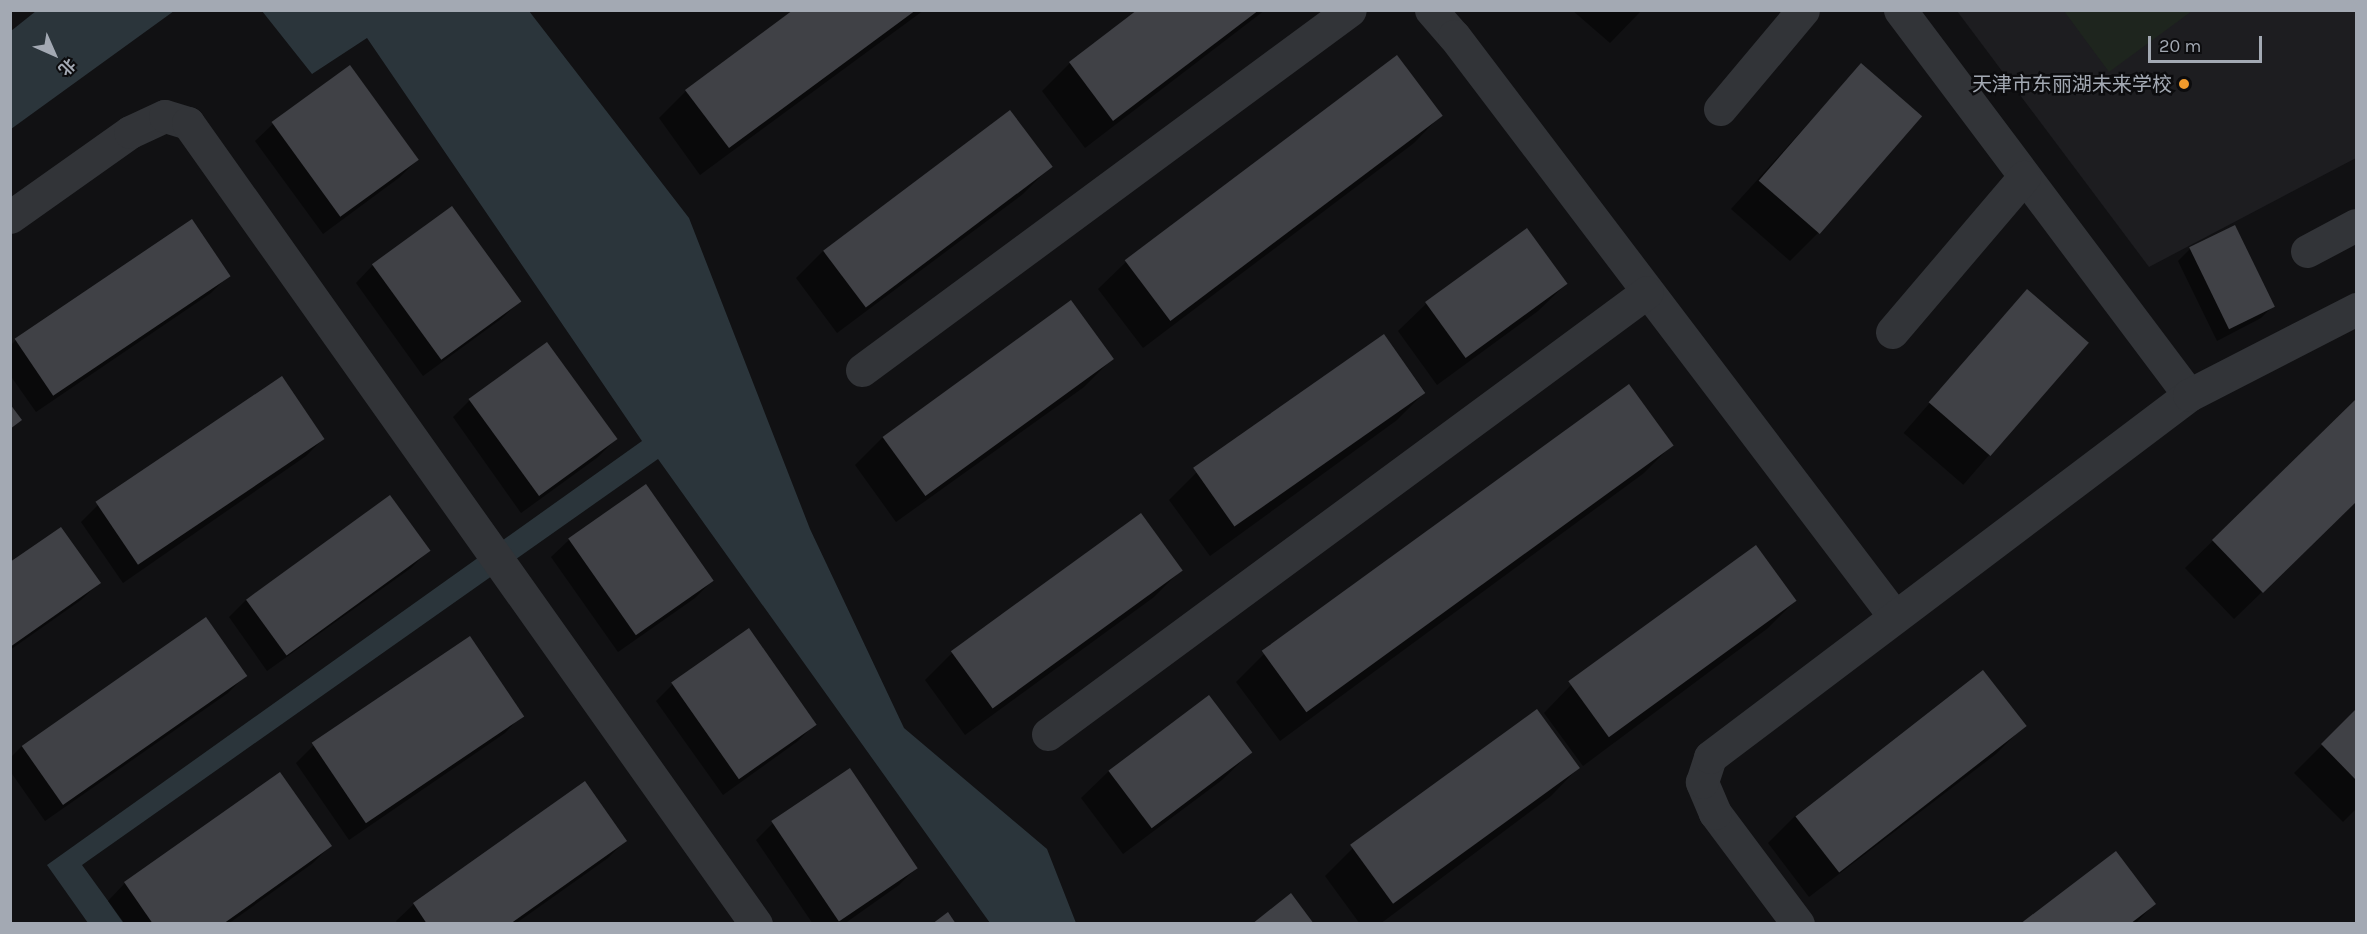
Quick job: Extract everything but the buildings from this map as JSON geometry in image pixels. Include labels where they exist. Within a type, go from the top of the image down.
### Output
[{"type":"lane","points":[[862,370],[1350,10]]},
{"type":"lane","points":[[1431,10],[1454,36],[1895,617]]},
{"type":"lane","points":[[1720,109],[1803,10]]},
{"type":"lane","points":[[1900,10],[2188,395]]},
{"type":"lane","points":[[10,218],[130,132],[165,116],[188,123],[475,524],[756,924]]},
{"type":"lane","points":[[1892,332],[2024,177]]},
{"type":"lane","points":[[2307,251],[2356,225]]},
{"type":"lane","points":[[1048,734],[1647,292]]},
{"type":"lane","points":[[1798,924],[1716,813],[1702,782],[1710,757],[2188,395],[2356,309]]},
{"type":"shaded area","points":[[36,11],[174,11],[11,129],[11,31]]},
{"type":"shaded area","points":[[262,11],[529,11],[689,218],[810,529],[904,728],[1047,849],[1076,923],[990,923],[658,459],[82,865],[124,923],[88,923],[47,865],[642,441],[367,38],[312,74]]},
{"type":"shaded area","name":"天津市东丽湖未来学校","points":[[1957,11],[2356,11],[2356,158],[2149,267]]},
{"type":"shaded area","points":[[2064,11],[2192,11],[2109,72]]},
{"type":"place","name":"天津市东丽湖未来学校","points":[[2184,84]]}]
